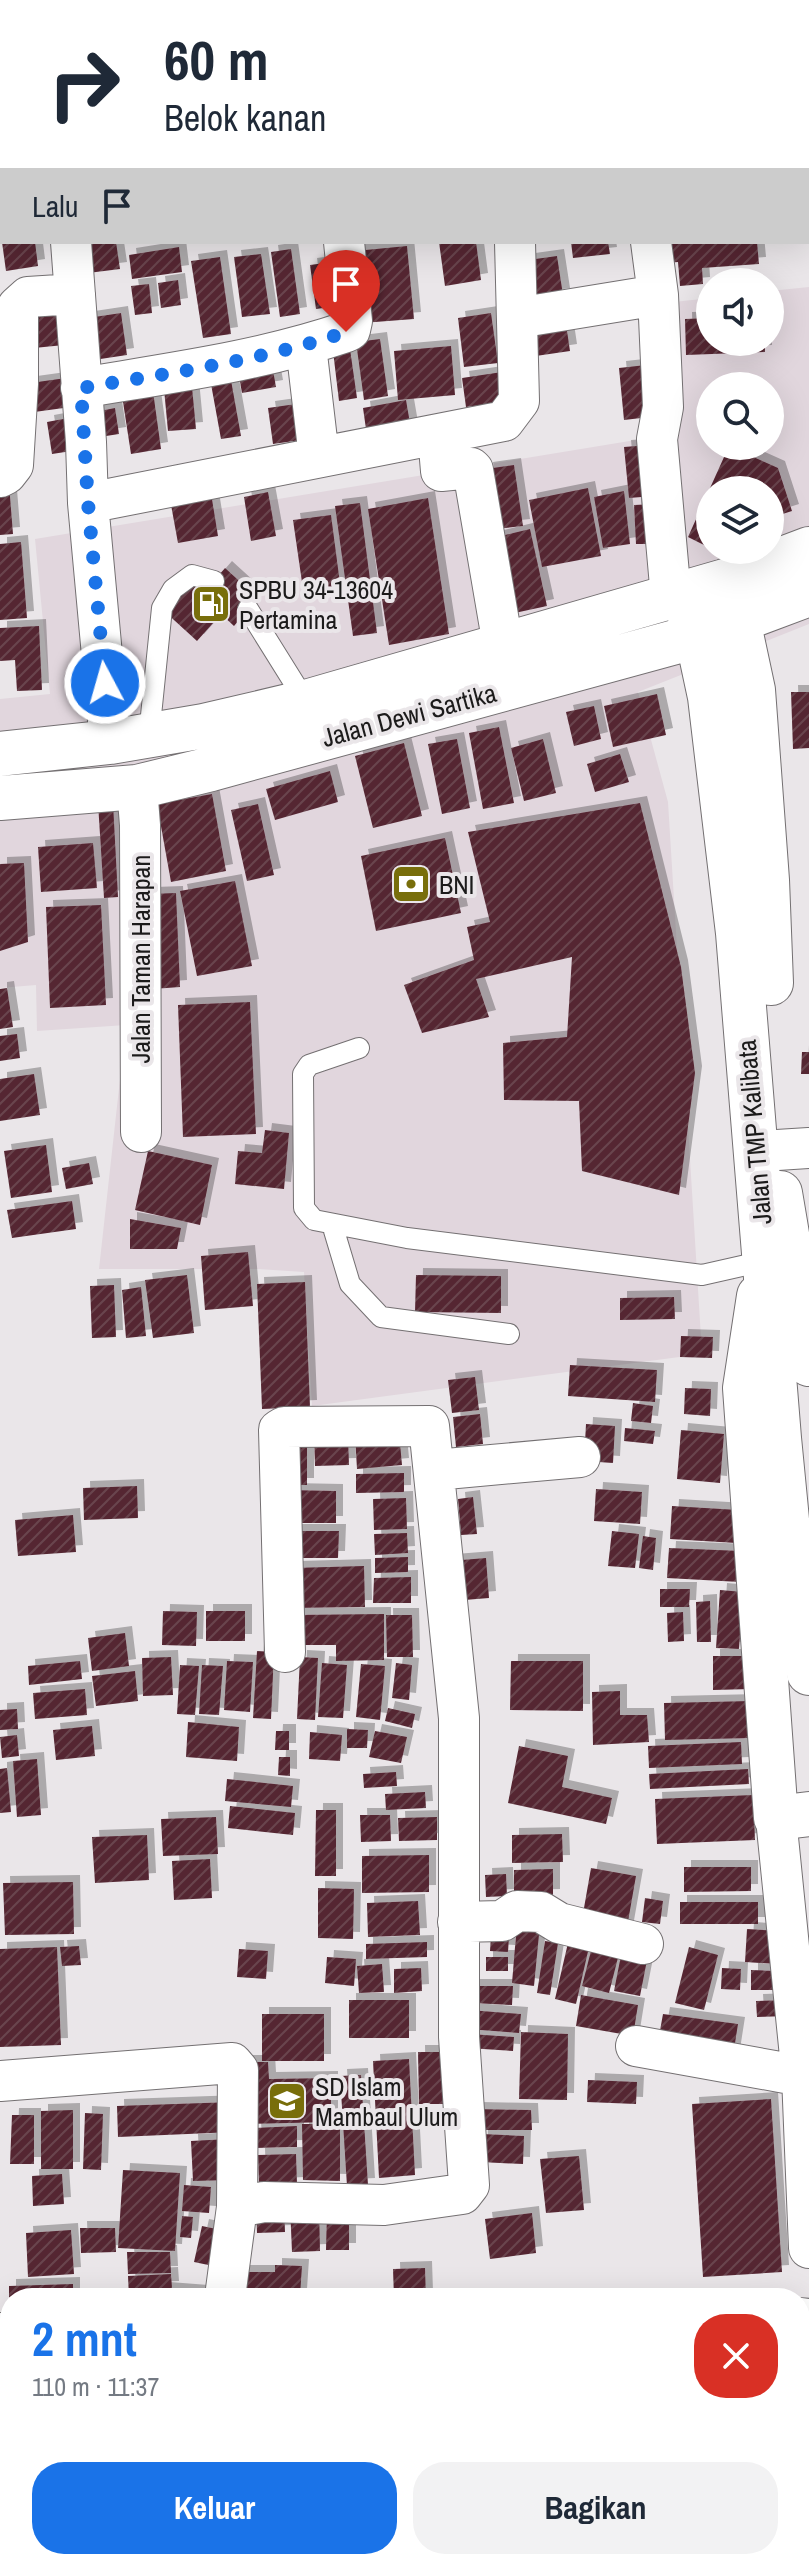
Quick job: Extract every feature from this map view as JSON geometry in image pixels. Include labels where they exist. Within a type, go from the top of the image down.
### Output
[{"type":"main road","name":"Jalan Dewi Sartika","points":[[0,798],[137,787],[697,636],[731,601],[809,549]]},
{"type":"main road","name":"Jalan Dewi Sartika","points":[[0,754],[130,739],[306,702],[676,595],[731,601],[809,594]]},
{"type":"main road","name":"Jalan TMP Kalibata","points":[[676,595],[697,636],[710,697],[738,933],[772,1282],[787,1520],[809,1673]]},
{"type":"main road","name":"Jalan TMP Kalibata","points":[[731,601],[754,705],[789,1164],[772,1282],[809,1556]]},
{"type":"main road","points":[[789,1164],[809,1364]]},
{"type":"main road","points":[[772,1282],[757,1303],[745,1388],[793,1816]]},
{"type":"street","points":[[71,244],[88,503],[130,739]]},
{"type":"street","points":[[81,388],[306,346],[346,332],[351,326],[344,244]]},
{"type":"street","points":[[88,503],[504,421],[519,401],[515,244]]},
{"type":"street","points":[[651,244],[658,295],[663,407],[657,439],[676,595]]},
{"type":"street","points":[[0,477],[13,465],[18,384],[18,306],[28,297],[75,294]]},
{"type":"street","points":[[517,318],[658,295]]},
{"type":"street","points":[[306,346],[319,457]]},
{"type":"street","points":[[438,435],[441,471],[473,470],[503,645]]},
{"type":"street","name":"Jalan Taman Harapan","points":[[137,787],[140,825],[141,1132]]},
{"type":"street","points":[[237,2207],[264,2202],[384,2205],[462,2194],[469,2185],[459,2037],[459,1718],[431,1430],[425,1424],[284,1427],[279,1430],[285,1652]]},
{"type":"street","points":[[435,1470],[580,1457]]},
{"type":"street","points":[[793,1816],[809,2248]]},
{"type":"street","points":[[458,1922],[502,1921],[517,1911],[541,1912],[559,1923],[643,1944]]},
{"type":"street","points":[[636,2046],[802,2076]]},
{"type":"street","points":[[0,2081],[232,2063],[238,2070],[237,2207],[226,2288]]},
{"type":"lane","points":[[130,739],[162,608],[173,589],[192,575],[214,581]]},
{"type":"lane","points":[[248,609],[306,702]]},
{"type":"lane","points":[[359,1048],[309,1065],[303,1074],[304,1208],[314,1220],[407,1238],[772,1282]]},
{"type":"lane","points":[[332,1224],[350,1284],[381,1317],[509,1334]]},
{"type":"shaded area","points":[[809,287],[809,624],[638,692],[668,802],[702,1354],[312,1406],[304,1272],[99,1269],[126,1025],[37,1031],[36,985],[0,988],[0,699],[50,694],[35,539],[660,436],[647,305],[696,300],[696,356],[784,356],[784,290]]},
{"type":"building","points":[[2,244],[35,244],[38,266],[6,271]]},
{"type":"building","points":[[80,244],[116,244],[120,269],[80,274]]},
{"type":"building","points":[[439,244],[476,244],[481,280],[445,286]]},
{"type":"building","points":[[571,244],[608,244],[610,254],[573,258]]},
{"type":"building","points":[[663,244],[757,244],[759,264],[696,268],[696,285],[680,286],[678,262],[665,263]]},
{"type":"building","points":[[407,246],[414,319],[362,323],[355,251]]},
{"type":"building","points":[[179,247],[182,272],[132,279],[129,255]]},
{"type":"building","points":[[291,249],[300,314],[280,317],[271,252]]},
{"type":"building","points":[[261,254],[270,314],[242,317],[234,257]]},
{"type":"building","points":[[557,256],[563,295],[526,300],[521,261]]},
{"type":"building","points":[[220,257],[231,334],[203,338],[191,261]]},
{"type":"building","points":[[332,262],[338,306],[316,309],[310,265]]},
{"type":"building","points":[[178,280],[181,305],[161,308],[158,283]]},
{"type":"building","points":[[149,284],[152,313],[135,315],[131,286]]},
{"type":"building","points":[[71,308],[74,344],[24,349],[20,313]]},
{"type":"building","points":[[121,313],[127,355],[87,361],[81,319]]},
{"type":"building","points":[[491,313],[498,363],[464,367],[458,318]]},
{"type":"building","points":[[685,319],[696,319],[696,355],[686,355]]},
{"type":"building","points":[[566,324],[570,351],[529,357],[526,330]]},
{"type":"building","points":[[380,339],[388,396],[364,400],[356,342]]},
{"type":"building","points":[[451,346],[455,395],[398,400],[394,351]]},
{"type":"building","points":[[350,349],[357,398],[339,401],[333,351]]},
{"type":"building","points":[[271,359],[276,387],[242,393],[237,365]]},
{"type":"building","points":[[646,365],[650,417],[624,420],[619,368]]},
{"type":"building","points":[[229,369],[241,436],[221,439],[209,373]]},
{"type":"building","points":[[502,372],[506,402],[466,407],[462,378]]},
{"type":"building","points":[[66,378],[71,407],[27,413],[23,384]]},
{"type":"building","points":[[152,384],[161,449],[131,454],[121,389]]},
{"type":"building","points":[[192,387],[196,429],[168,431],[164,389]]},
{"type":"building","points":[[406,400],[411,429],[367,436],[363,408]]},
{"type":"building","points":[[303,403],[308,439],[273,444],[268,408]]},
{"type":"building","points":[[115,408],[119,434],[93,438],[89,413]]},
{"type":"building","points":[[79,416],[85,449],[52,454],[47,422]]},
{"type":"building","points":[[649,445],[654,496],[629,498],[624,447]]},
{"type":"building","points":[[723,460],[760,460],[778,468],[781,476],[715,476]]},
{"type":"building","points":[[514,465],[523,526],[495,529],[486,469]]},
{"type":"building","points":[[0,484],[9,484],[13,534],[0,535]]},
{"type":"building","points":[[784,486],[792,511],[784,514]]},
{"type":"building","points":[[210,487],[218,536],[178,543],[169,494]]},
{"type":"building","points":[[588,488],[601,556],[542,567],[529,500]]},
{"type":"building","points":[[624,491],[630,544],[603,548],[594,497]]},
{"type":"building","points":[[268,492],[276,536],[251,541],[244,497]]},
{"type":"building","points":[[428,498],[449,634],[389,645],[368,509]]},
{"type":"building","points":[[360,503],[377,633],[353,636],[335,506]]},
{"type":"building","points":[[656,504],[658,544],[636,544],[634,505]]},
{"type":"building","points":[[331,515],[341,591],[304,596],[293,520]]},
{"type":"building","points":[[696,519],[696,541],[688,537]]},
{"type":"building","points":[[530,529],[547,606],[510,614],[493,538]]},
{"type":"building","points":[[21,542],[27,618],[0,620],[0,544]]},
{"type":"building","name":"SPBU 34-13604 Pertamina","points":[[225,568],[258,598],[234,626],[221,614],[197,641],[163,610],[191,578],[205,591]]},
{"type":"building","points":[[39,626],[42,690],[17,691],[15,660],[0,661],[0,628]]},
{"type":"building","points":[[791,692],[809,692],[809,748],[793,749]]},
{"type":"building","points":[[657,694],[666,735],[613,747],[604,706]]},
{"type":"building","points":[[594,706],[601,739],[574,746],[566,712]]},
{"type":"building","points":[[499,727],[514,803],[483,809],[469,733]]},
{"type":"building","points":[[457,739],[470,808],[442,814],[428,744]]},
{"type":"building","points":[[543,739],[556,793],[524,801],[511,748]]},
{"type":"building","points":[[404,743],[422,816],[373,828],[355,756]]},
{"type":"building","points":[[620,754],[629,782],[595,792],[587,764]]},
{"type":"building","points":[[330,771],[338,802],[275,820],[266,789]]},
{"type":"building","points":[[212,794],[226,871],[171,882],[157,804]]},
{"type":"building","points":[[98,803],[113,803],[118,897],[104,898]]},
{"type":"building","points":[[640,803],[681,967],[695,1073],[679,1195],[582,1171],[579,1101],[504,1100],[503,1043],[567,1037],[572,957],[476,979],[489,1017],[422,1033],[404,985],[474,960],[467,927],[490,922],[468,832]]},
{"type":"building","points":[[258,804],[274,875],[247,881],[231,810]]},
{"type":"building","name":"BNI","points":[[445,838],[461,913],[376,931],[361,856]]},
{"type":"building","points":[[93,843],[97,888],[41,892],[38,847]]},
{"type":"building","points":[[24,863],[28,942],[0,951],[0,864]]},
{"type":"building","points":[[235,881],[252,966],[197,976],[180,891]]},
{"type":"building","points":[[176,893],[180,987],[153,989],[148,894]]},
{"type":"building","points":[[101,905],[106,1005],[50,1008],[46,907]]},
{"type":"building","points":[[7,988],[13,1027],[0,1029],[0,989]]},
{"type":"building","points":[[250,1002],[256,1134],[183,1137],[178,1005]]},
{"type":"building","points":[[17,1034],[20,1058],[0,1061],[0,1036]]},
{"type":"building","points":[[802,1052],[809,1052],[809,1074],[801,1074]]},
{"type":"building","points":[[34,1074],[40,1115],[0,1121],[0,1079]]},
{"type":"building","points":[[265,1130],[289,1133],[284,1189],[235,1184],[238,1151],[262,1153]]},
{"type":"building","points":[[46,1145],[52,1192],[11,1198],[4,1151]]},
{"type":"building","points":[[148,1151],[212,1165],[200,1225],[135,1210]]},
{"type":"building","points":[[89,1163],[93,1184],[66,1189],[62,1168]]},
{"type":"building","points":[[72,1201],[76,1229],[12,1238],[7,1210]]},
{"type":"building","points":[[130,1219],[181,1228],[177,1249],[130,1249]]},
{"type":"building","points":[[248,1252],[253,1306],[205,1310],[201,1256]]},
{"type":"building","points":[[187,1275],[194,1333],[153,1338],[145,1280]]},
{"type":"building","points":[[416,1275],[501,1276],[501,1313],[415,1312]]},
{"type":"building","points":[[305,1282],[310,1407],[262,1409],[257,1284]]},
{"type":"building","points":[[114,1285],[116,1337],[92,1338],[90,1286]]},
{"type":"building","points":[[141,1287],[146,1336],[126,1338],[122,1290]]},
{"type":"building","points":[[674,1297],[675,1319],[620,1320],[620,1298]]},
{"type":"building","points":[[681,1336],[713,1337],[712,1358],[680,1357]]},
{"type":"building","points":[[570,1365],[657,1370],[655,1402],[568,1396]]},
{"type":"building","points":[[475,1377],[479,1410],[452,1413],[448,1380]]},
{"type":"building","points":[[685,1388],[711,1389],[710,1416],[684,1414]]},
{"type":"building","points":[[633,1403],[653,1406],[651,1423],[631,1421]]},
{"type":"building","points":[[480,1414],[483,1444],[456,1447],[453,1417]]},
{"type":"building","points":[[586,1424],[615,1426],[613,1463],[584,1461]]},
{"type":"building","points":[[625,1428],[655,1431],[653,1444],[624,1441]]},
{"type":"building","points":[[681,1430],[724,1434],[720,1483],[677,1479]]},
{"type":"building","points":[[399,1432],[402,1465],[357,1469],[355,1435]]},
{"type":"building","points":[[348,1437],[349,1465],[315,1466],[314,1438]]},
{"type":"building","points":[[283,1441],[307,1441],[307,1485],[284,1485]]},
{"type":"building","points":[[404,1473],[404,1492],[356,1493],[356,1474]]},
{"type":"building","points":[[137,1486],[138,1518],[84,1520],[83,1488]]},
{"type":"building","points":[[596,1489],[642,1492],[640,1524],[594,1521]]},
{"type":"building","points":[[285,1490],[336,1491],[336,1523],[285,1523]]},
{"type":"building","points":[[473,1497],[477,1534],[461,1535],[458,1499]]},
{"type":"building","points":[[406,1498],[407,1529],[374,1530],[373,1499]]},
{"type":"building","points":[[672,1506],[738,1510],[736,1543],[670,1539]]},
{"type":"building","points":[[73,1515],[76,1552],[18,1556],[15,1520]]},
{"type":"building","points":[[286,1531],[339,1531],[338,1558],[286,1558]]},
{"type":"building","points":[[612,1531],[639,1534],[635,1568],[608,1566]]},
{"type":"building","points":[[407,1533],[408,1553],[375,1555],[374,1534]]},
{"type":"building","points":[[643,1536],[656,1538],[653,1570],[639,1568]]},
{"type":"building","points":[[669,1548],[741,1551],[740,1582],[667,1578]]},
{"type":"building","points":[[408,1557],[408,1572],[375,1573],[375,1558]]},
{"type":"building","points":[[486,1558],[489,1598],[452,1601],[449,1561]]},
{"type":"building","points":[[364,1566],[365,1607],[294,1608],[292,1568]]},
{"type":"building","points":[[411,1577],[411,1603],[373,1603],[374,1578]]},
{"type":"building","points":[[660,1589],[690,1589],[689,1607],[660,1607]]},
{"type":"building","points":[[720,1590],[743,1592],[739,1649],[716,1648]]},
{"type":"building","points":[[710,1601],[711,1642],[697,1642],[696,1602]]},
{"type":"building","points":[[163,1611],[197,1612],[196,1646],[162,1645]]},
{"type":"building","points":[[206,1611],[245,1611],[245,1641],[206,1641]]},
{"type":"building","points":[[683,1612],[684,1641],[668,1642],[667,1613]]},
{"type":"building","points":[[384,1614],[384,1660],[336,1661],[336,1645],[292,1645],[292,1615]]},
{"type":"building","points":[[386,1615],[412,1615],[413,1657],[387,1657]]},
{"type":"building","points":[[125,1633],[129,1666],[92,1671],[88,1638]]},
{"type":"building","points":[[257,1651],[274,1652],[271,1719],[253,1718]]},
{"type":"building","points":[[713,1656],[752,1656],[752,1689],[713,1690]]},
{"type":"building","points":[[171,1657],[173,1695],[143,1696],[142,1658]]},
{"type":"building","points":[[300,1657],[318,1658],[315,1720],[297,1719]]},
{"type":"building","points":[[80,1661],[82,1679],[29,1685],[28,1666]]},
{"type":"building","points":[[227,1661],[253,1662],[250,1712],[224,1710]]},
{"type":"building","points":[[511,1661],[583,1661],[583,1711],[510,1710]]},
{"type":"building","points":[[322,1663],[347,1665],[343,1718],[318,1717]]},
{"type":"building","points":[[396,1663],[412,1665],[409,1700],[392,1698]]},
{"type":"building","points":[[361,1664],[385,1666],[380,1720],[356,1717]]},
{"type":"building","points":[[180,1665],[199,1666],[195,1715],[177,1714]]},
{"type":"building","points":[[202,1665],[223,1666],[219,1715],[199,1714]]},
{"type":"building","points":[[135,1671],[138,1701],[96,1706],[92,1676]]},
{"type":"building","points":[[85,1689],[87,1715],[35,1719],[33,1693]]},
{"type":"building","points":[[620,1691],[620,1715],[647,1715],[649,1742],[593,1745],[592,1692]]},
{"type":"building","points":[[751,1701],[751,1738],[665,1740],[664,1703]]},
{"type":"building","points":[[388,1708],[415,1714],[412,1728],[385,1721]]},
{"type":"building","points":[[17,1709],[18,1729],[0,1730],[0,1710]]},
{"type":"building","points":[[188,1722],[239,1727],[237,1761],[186,1757]]},
{"type":"building","points":[[92,1726],[95,1756],[56,1760],[53,1730]]},
{"type":"building","points":[[347,1729],[368,1730],[367,1748],[347,1748]]},
{"type":"building","points":[[276,1731],[289,1731],[289,1750],[275,1750]]},
{"type":"building","points":[[375,1731],[407,1737],[401,1763],[369,1757]]},
{"type":"building","points":[[310,1732],[342,1735],[340,1761],[309,1759]]},
{"type":"building","points":[[17,1735],[19,1756],[2,1758],[0,1737]]},
{"type":"building","points":[[741,1742],[742,1764],[649,1768],[648,1746]]},
{"type":"building","points":[[519,1746],[568,1756],[562,1787],[612,1798],[606,1824],[508,1803]]},
{"type":"building","points":[[279,1757],[290,1757],[290,1776],[278,1775]]},
{"type":"building","points":[[37,1759],[41,1815],[17,1817],[13,1761]]},
{"type":"building","points":[[7,1768],[11,1812],[0,1813],[0,1769]]},
{"type":"building","points":[[748,1769],[749,1784],[650,1789],[649,1774]]},
{"type":"building","points":[[396,1772],[397,1786],[364,1788],[363,1774]]},
{"type":"building","points":[[227,1779],[293,1786],[291,1807],[225,1801]]},
{"type":"building","points":[[425,1792],[426,1808],[386,1810],[385,1794]]},
{"type":"building","points":[[753,1795],[755,1840],[657,1844],[655,1799]]},
{"type":"building","points":[[230,1806],[295,1813],[293,1835],[228,1828]]},
{"type":"building","points":[[316,1810],[336,1810],[336,1876],[315,1876]]},
{"type":"building","points":[[360,1815],[390,1815],[391,1841],[361,1842]]},
{"type":"building","points":[[216,1817],[218,1854],[163,1856],[161,1819]]},
{"type":"building","points":[[437,1817],[437,1840],[399,1841],[398,1818]]},
{"type":"building","points":[[562,1834],[563,1862],[512,1863],[512,1835]]},
{"type":"building","points":[[147,1835],[149,1880],[95,1883],[92,1837]]},
{"type":"building","points":[[429,1855],[429,1892],[362,1893],[362,1856]]},
{"type":"building","points":[[210,1859],[212,1898],[174,1900],[172,1861]]},
{"type":"building","points":[[684,1867],[751,1867],[751,1891],[684,1892]]},
{"type":"building","points":[[591,1868],[636,1876],[626,1933],[581,1925]]},
{"type":"building","points":[[553,1869],[553,1896],[514,1897],[514,1870]]},
{"type":"building","points":[[506,1874],[507,1896],[486,1897],[485,1875]]},
{"type":"building","points":[[73,1882],[74,1934],[5,1935],[3,1883]]},
{"type":"building","points":[[318,1888],[354,1889],[353,1939],[318,1938]]},
{"type":"building","points":[[645,1898],[663,1901],[660,1924],[642,1922]]},
{"type":"building","points":[[418,1901],[420,1935],[368,1937],[367,1903]]},
{"type":"building","points":[[680,1902],[758,1902],[758,1924],[680,1924]]},
{"type":"building","points":[[518,1911],[541,1914],[534,1986],[512,1983]]},
{"type":"building","points":[[747,1929],[780,1931],[778,1964],[745,1962]]},
{"type":"building","points":[[571,1930],[592,1934],[576,2004],[555,1999]]},
{"type":"building","points":[[491,1935],[509,1936],[508,1952],[490,1951]]},
{"type":"building","points":[[595,1935],[622,1942],[609,1993],[582,1986]]},
{"type":"building","points":[[545,1941],[558,1943],[550,1995],[537,1993]]},
{"type":"building","points":[[427,1942],[427,1957],[366,1959],[366,1944]]},
{"type":"building","points":[[623,1945],[649,1950],[640,1996],[614,1991]]},
{"type":"building","points":[[79,1946],[81,1965],[62,1966],[60,1947]]},
{"type":"building","points":[[57,1947],[61,2045],[0,2047],[0,1949]]},
{"type":"building","points":[[689,1947],[718,1955],[704,2010],[675,2003]]},
{"type":"building","points":[[239,1949],[268,1951],[266,1979],[237,1977]]},
{"type":"building","points":[[327,1957],[356,1959],[354,1986],[325,1983]]},
{"type":"building","points":[[486,1957],[508,1957],[508,1971],[486,1971]]},
{"type":"building","points":[[382,1964],[384,1992],[359,1993],[357,1966]]},
{"type":"building","points":[[421,1968],[422,1991],[394,1993],[394,1969]]},
{"type":"building","points":[[722,1968],[741,1969],[740,1990],[721,1989]]},
{"type":"building","points":[[751,1970],[775,1971],[775,1990],[751,1990]]},
{"type":"building","points":[[473,1986],[513,1986],[512,2005],[473,2003]]},
{"type":"building","points":[[581,1995],[638,2005],[633,2036],[576,2026]]},
{"type":"building","points":[[349,2000],[409,2000],[409,2038],[349,2038]]},
{"type":"building","points":[[788,2000],[788,2016],[757,2017],[756,2001]]},
{"type":"building","points":[[469,2010],[521,2014],[519,2033],[468,2029]]},
{"type":"building","points":[[262,2014],[324,2014],[324,2061],[262,2061]]},
{"type":"building","points":[[663,2014],[738,2024],[733,2056],[659,2036]]},
{"type":"building","points":[[521,2032],[568,2034],[567,2100],[519,2099]]},
{"type":"building","points":[[470,2034],[514,2037],[513,2051],[468,2048]]},
{"type":"building","points":[[418,2052],[451,2052],[452,2104],[419,2104]]},
{"type":"building","points":[[409,2059],[415,2175],[379,2178],[373,2061]]},
{"type":"building","name":"SD Islam Mambaul Ulum","points":[[243,2062],[268,2062],[269,2079],[331,2078],[331,2122],[244,2124]]},
{"type":"building","points":[[361,2075],[368,2185],[347,2186],[340,2076]]},
{"type":"building","points":[[588,2080],[637,2082],[636,2104],[587,2102]]},
{"type":"building","points":[[771,2099],[782,2272],[703,2277],[692,2104]]},
{"type":"building","points":[[233,2102],[234,2132],[118,2137],[117,2106]]},
{"type":"building","points":[[474,2109],[531,2110],[532,2130],[475,2130]]},
{"type":"building","points":[[73,2110],[73,2169],[41,2169],[41,2111]]},
{"type":"building","points":[[85,2113],[103,2114],[101,2170],[83,2169]]},
{"type":"building","points":[[12,2115],[34,2115],[34,2164],[10,2164]]},
{"type":"building","points":[[302,2124],[340,2124],[340,2181],[303,2180]]},
{"type":"building","points":[[297,2126],[297,2147],[255,2148],[254,2128]]},
{"type":"building","points":[[481,2134],[524,2136],[523,2164],[480,2162]]},
{"type":"building","points":[[228,2139],[229,2180],[193,2181],[191,2141]]},
{"type":"building","points":[[296,2154],[297,2184],[259,2186],[258,2155]]},
{"type":"building","points":[[579,2156],[584,2210],[546,2213],[540,2159]]},
{"type":"building","points":[[123,2170],[180,2173],[175,2251],[118,2248]]},
{"type":"building","points":[[62,2174],[64,2204],[33,2206],[32,2176]]},
{"type":"building","points":[[184,2185],[211,2187],[209,2213],[182,2211]]},
{"type":"building","points":[[319,2205],[320,2251],[292,2252],[290,2206]]},
{"type":"building","points":[[284,2206],[285,2232],[257,2233],[256,2207]]},
{"type":"building","points":[[327,2206],[349,2206],[349,2250],[326,2250]]},
{"type":"building","points":[[532,2213],[536,2253],[490,2259],[485,2219]]},
{"type":"building","points":[[182,2216],[193,2217],[191,2238],[180,2237]]},
{"type":"building","points":[[202,2226],[226,2231],[218,2267],[194,2262]]},
{"type":"building","points":[[80,2228],[115,2228],[116,2252],[81,2253]]},
{"type":"building","points":[[71,2230],[74,2274],[28,2277],[26,2233]]},
{"type":"building","points":[[127,2252],[170,2252],[171,2273],[128,2274]]},
{"type":"building","points":[[275,2265],[302,2266],[301,2288],[237,2288],[238,2272],[275,2272]]},
{"type":"building","points":[[425,2268],[426,2288],[394,2288],[393,2269]]},
{"type":"building","points":[[171,2274],[172,2288],[129,2288],[128,2276]]},
{"type":"building","points":[[73,2284],[73,2288],[9,2288]]},
{"type":"place","name":"SPBU 34-13604 Pertamina","points":[[211,604]]},
{"type":"place","name":"BNI","points":[[411,884]]},
{"type":"place","name":"SD Islam Mambaul Ulum","points":[[287,2101]]},
{"type":"route","points":[[105,683],[81,388],[306,346],[346,332]]}]
